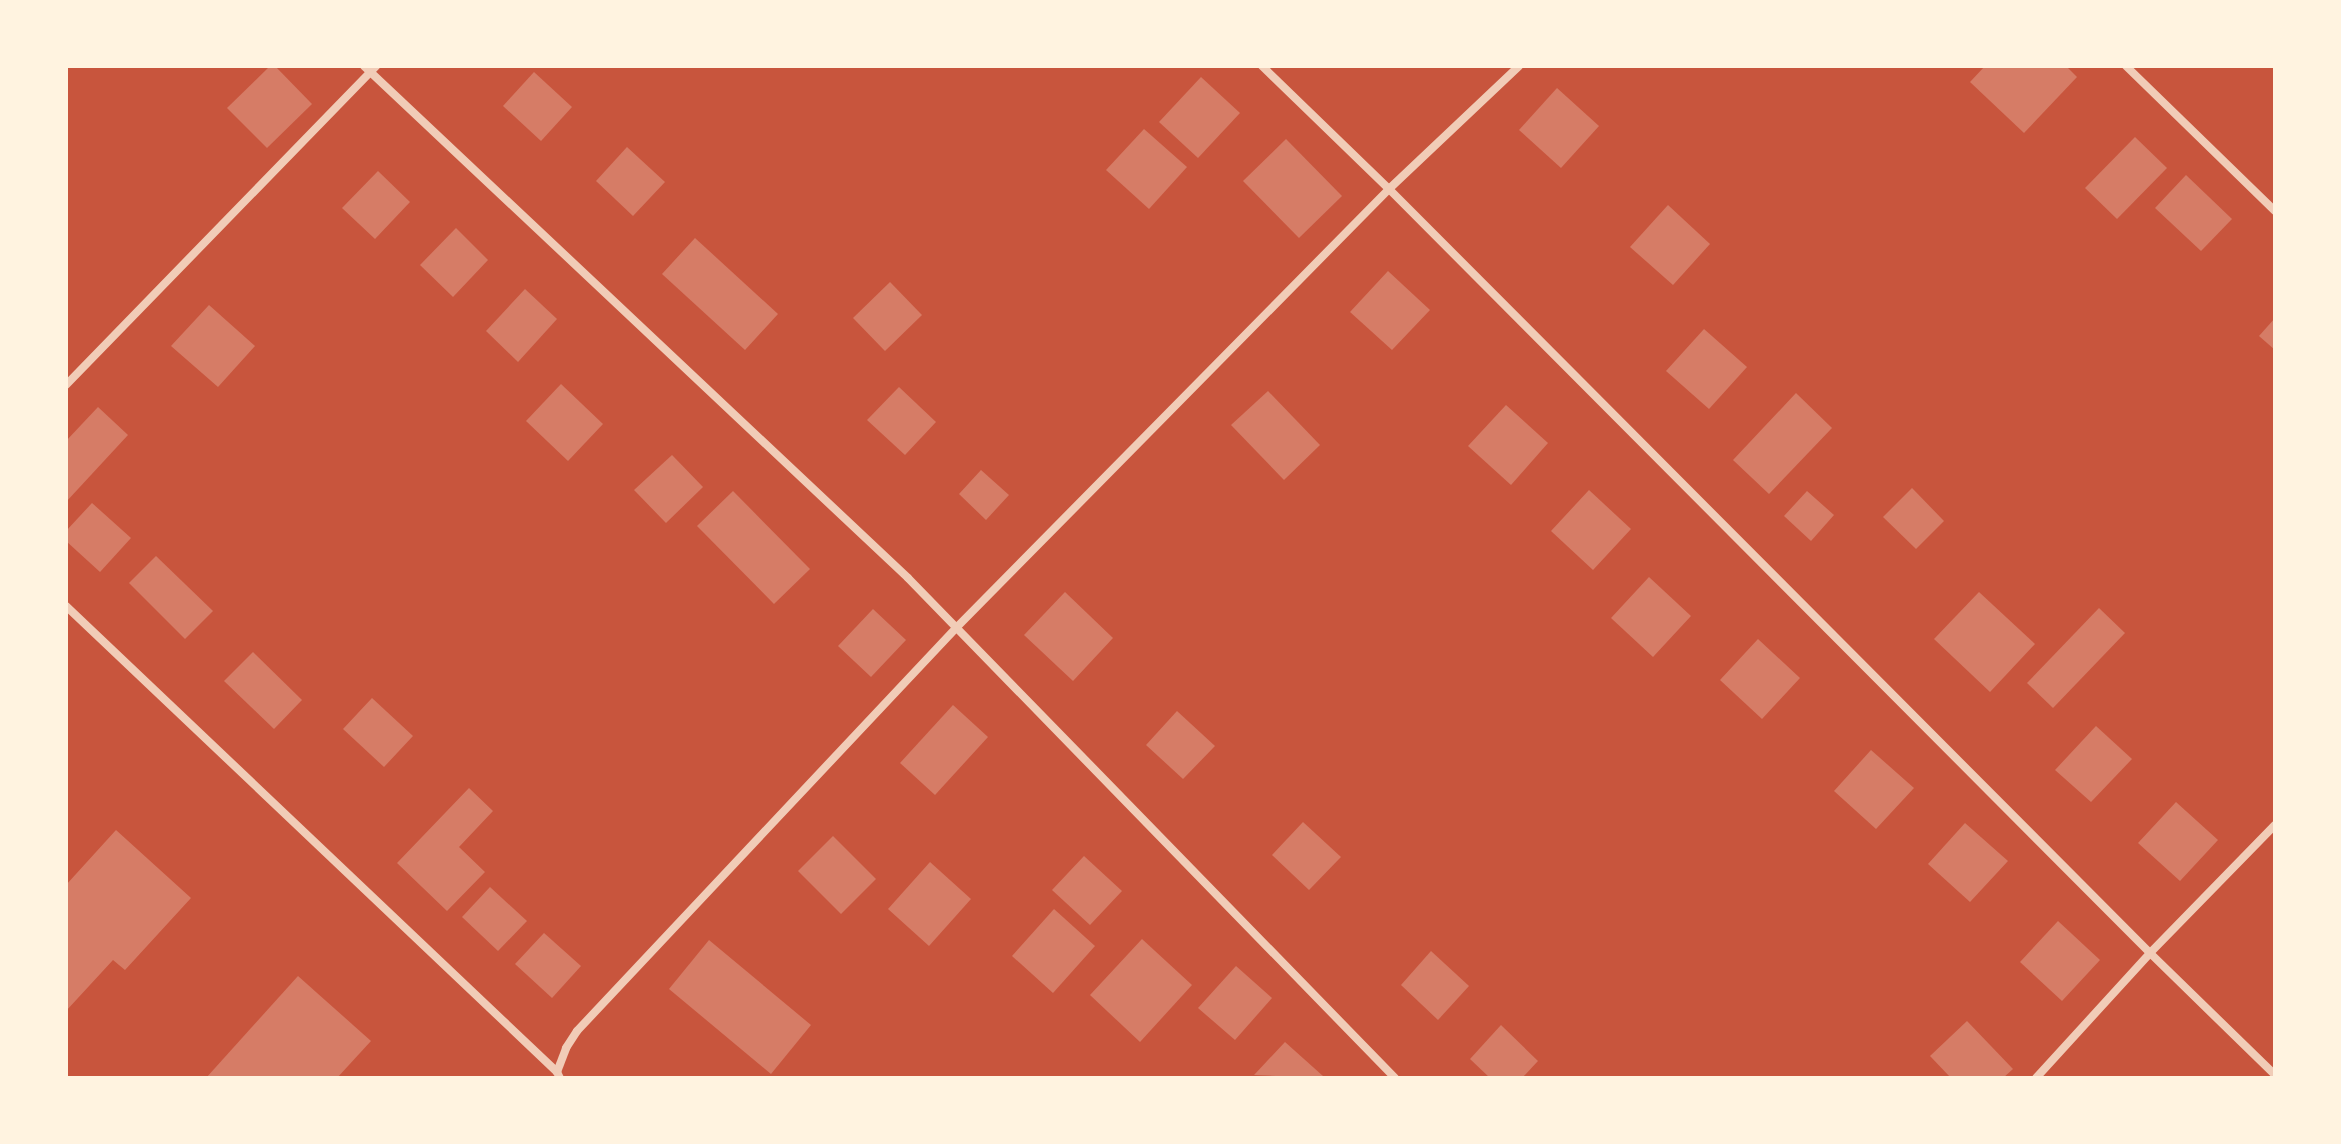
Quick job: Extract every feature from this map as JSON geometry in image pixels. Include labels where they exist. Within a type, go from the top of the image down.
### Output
[{"type":"street","points":[[1262,66],[1389,189],[2275,1075]]},
{"type":"street","points":[[66,606],[558,1075],[566,1048],[577,1031],[956,628],[1389,189],[1519,66]]},
{"type":"street","points":[[2126,66],[2275,211]]},
{"type":"street","points":[[66,385],[370,68],[908,578],[1395,1078]]},
{"type":"street","points":[[2036,1078],[2150,953],[2275,825]]},
{"type":"building","points":[[270,66],[275,66],[312,104],[267,148],[227,108]]},
{"type":"building","points":[[1985,66],[2066,66],[2077,77],[2024,133],[1970,82]]},
{"type":"building","points":[[534,72],[572,107],[541,141],[503,106]]},
{"type":"building","points":[[1201,77],[1240,113],[1198,158],[1159,122]]},
{"type":"building","points":[[1557,88],[1599,126],[1561,168],[1519,130]]},
{"type":"building","points":[[1144,129],[1187,167],[1149,209],[1106,170]]},
{"type":"building","points":[[2135,137],[2167,168],[2117,219],[2085,188]]},
{"type":"building","points":[[1286,139],[1342,196],[1299,238],[1243,181]]},
{"type":"building","points":[[627,147],[665,182],[633,216],[596,181]]},
{"type":"building","points":[[378,171],[410,202],[375,239],[342,208]]},
{"type":"building","points":[[2186,175],[2232,219],[2201,251],[2155,208]]},
{"type":"building","points":[[1668,205],[1710,244],[1673,285],[1630,247]]},
{"type":"building","points":[[456,228],[488,260],[453,297],[420,265]]},
{"type":"building","points":[[695,238],[778,314],[745,350],[662,274]]},
{"type":"building","points":[[1388,271],[1430,310],[1392,350],[1350,312]]},
{"type":"building","points":[[890,282],[922,315],[885,351],[853,318]]},
{"type":"building","points":[[525,289],[557,319],[518,362],[486,331]]},
{"type":"building","points":[[209,305],[255,346],[218,387],[171,346]]},
{"type":"building","points":[[2275,318],[2275,350],[2259,336]]},
{"type":"building","points":[[1704,329],[1747,367],[1709,409],[1666,371]]},
{"type":"building","points":[[561,384],[603,424],[568,461],[526,421]]},
{"type":"building","points":[[899,387],[936,422],[905,455],[867,420]]},
{"type":"building","points":[[1268,391],[1320,445],[1284,480],[1231,425]]},
{"type":"building","points":[[1796,393],[1832,428],[1769,494],[1733,460]]},
{"type":"building","points":[[1506,405],[1548,443],[1511,485],[1468,446]]},
{"type":"building","points":[[98,407],[128,435],[66,502],[66,441]]},
{"type":"building","points":[[672,455],[703,487],[666,523],[634,490]]},
{"type":"building","points":[[981,470],[1009,495],[986,520],[959,494]]},
{"type":"building","points":[[1912,488],[1944,521],[1916,549],[1883,517]]},
{"type":"building","points":[[1589,490],[1631,529],[1593,570],[1551,531]]},
{"type":"building","points":[[733,491],[810,569],[774,604],[697,526]]},
{"type":"building","points":[[1807,491],[1834,515],[1811,541],[1784,516]]},
{"type":"building","points":[[92,503],[131,538],[100,572],[66,541],[66,531]]},
{"type":"building","points":[[156,556],[213,611],[185,639],[129,583]]},
{"type":"building","points":[[1649,577],[1691,616],[1653,657],[1611,618]]},
{"type":"building","points":[[1065,592],[1113,638],[1073,681],[1024,635]]},
{"type":"building","points":[[1979,592],[2035,644],[1990,692],[1934,639]]},
{"type":"building","points":[[2099,608],[2125,633],[2053,708],[2027,683]]},
{"type":"building","points":[[873,609],[906,640],[871,677],[838,646]]},
{"type":"building","points":[[1758,639],[1800,678],[1762,719],[1720,680]]},
{"type":"building","points":[[253,652],[302,700],[274,729],[224,681]]},
{"type":"building","points":[[372,698],[413,736],[384,767],[343,729]]},
{"type":"building","points":[[953,705],[988,737],[935,795],[900,763]]},
{"type":"building","points":[[1177,711],[1215,746],[1183,779],[1146,745]]},
{"type":"building","points":[[2096,726],[2132,759],[2091,802],[2055,770]]},
{"type":"building","points":[[1871,750],[1914,788],[1876,829],[1834,791]]},
{"type":"building","points":[[469,788],[493,811],[459,847],[485,872],[447,911],[397,863]]},
{"type":"building","points":[[2176,802],[2218,840],[2180,881],[2138,843]]},
{"type":"building","points":[[1303,822],[1341,857],[1309,890],[1272,855]]},
{"type":"building","points":[[1965,823],[2008,861],[1970,902],[1928,864]]},
{"type":"building","points":[[116,830],[191,898],[125,970],[113,960],[66,1011],[66,885]]},
{"type":"building","points":[[833,836],[876,879],[841,914],[798,871]]},
{"type":"building","points":[[1084,856],[1122,891],[1090,925],[1052,890]]},
{"type":"building","points":[[930,862],[971,899],[929,946],[888,909]]},
{"type":"building","points":[[490,887],[527,921],[498,951],[462,917]]},
{"type":"building","points":[[1054,909],[1095,946],[1053,993],[1012,956]]},
{"type":"building","points":[[2058,921],[2100,960],[2062,1001],[2020,962]]},
{"type":"building","points":[[544,933],[581,966],[552,998],[515,964]]},
{"type":"building","points":[[1142,939],[1192,985],[1140,1042],[1090,995]]},
{"type":"building","points":[[709,940],[811,1025],[771,1074],[669,989]]},
{"type":"building","points":[[1431,951],[1469,986],[1438,1020],[1401,985]]},
{"type":"building","points":[[1236,966],[1272,998],[1235,1040],[1198,1008]]},
{"type":"building","points":[[298,976],[371,1041],[337,1078],[206,1078]]},
{"type":"building","points":[[1967,1021],[2013,1069],[2003,1078],[1951,1078],[1930,1056]]},
{"type":"building","points":[[1501,1025],[1538,1061],[1522,1078],[1490,1078],[1470,1059]]},
{"type":"building","points":[[1285,1042],[1323,1076],[1254,1075]]}]
